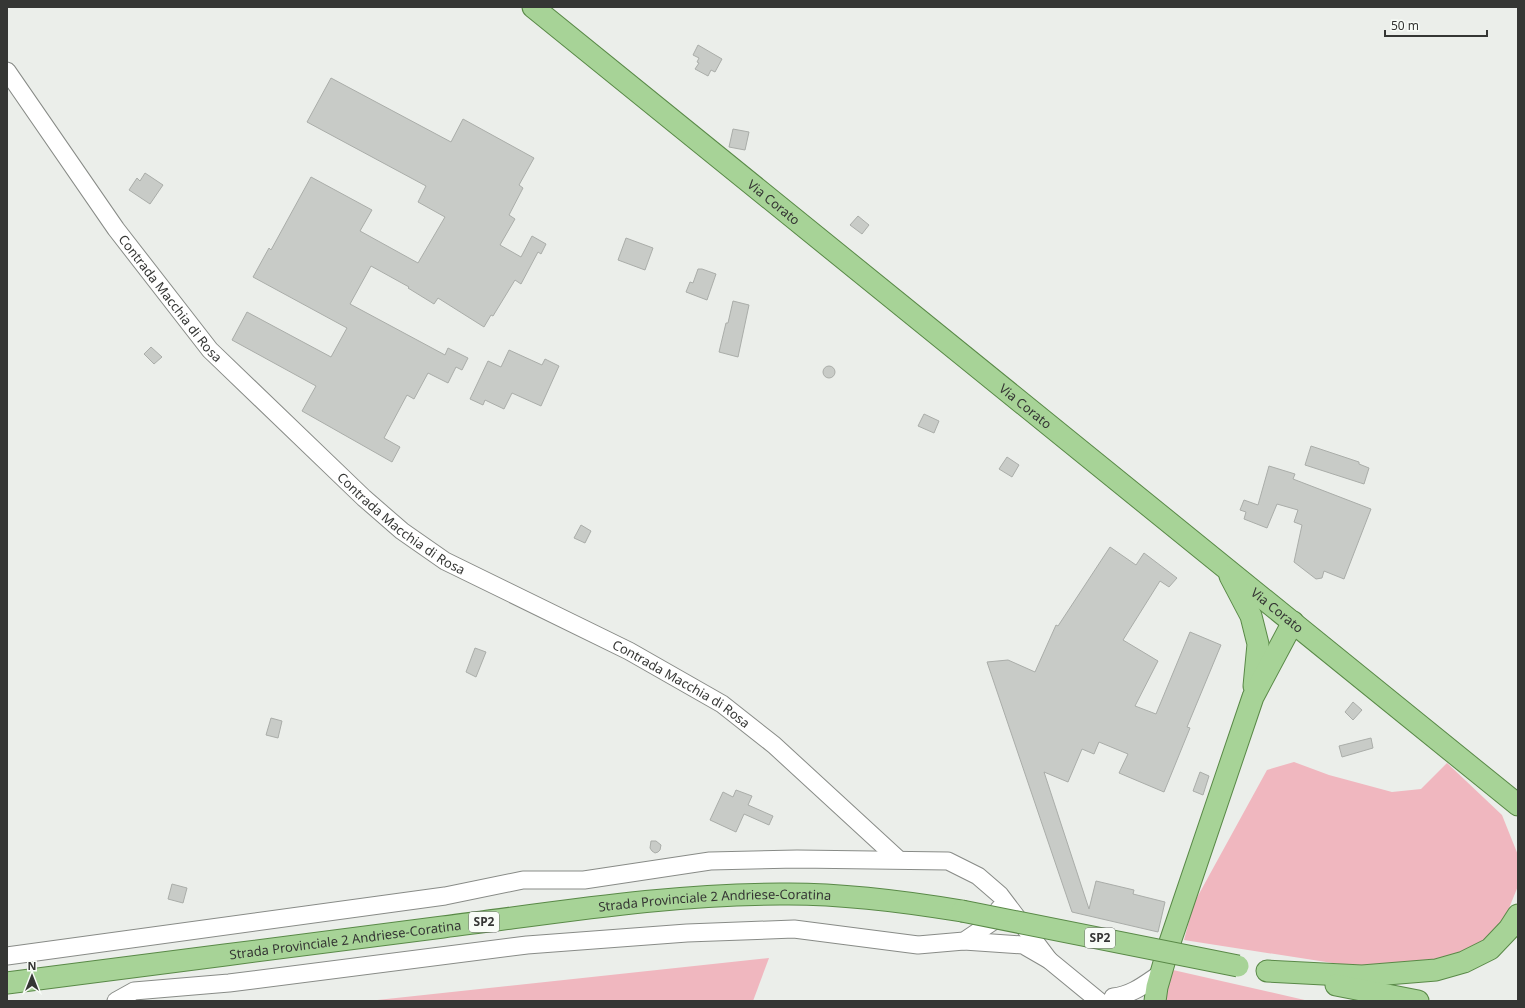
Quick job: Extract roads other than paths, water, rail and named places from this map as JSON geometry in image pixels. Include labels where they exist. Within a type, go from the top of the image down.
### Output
[{"type":"main road","name":"Via Corato","points":[[532,7],[1518,805]]},
{"type":"main road","points":[[1228,570],[1251,616],[1258,644],[1253,697]]},
{"type":"main road","points":[[1258,644],[1268,631],[1279,624],[1293,622]]},
{"type":"main road","points":[[1156,1001],[1156,987],[1170,942],[1253,697],[1293,622]]},
{"type":"main road","name":"Strada Provinciale 2 Andriese-Coratina","points":[[7,983],[530,916],[696,897],[780,894],[863,897],[908,902],[962,911],[1418,1001]]},
{"type":"main road","points":[[1267,971],[1362,976],[1436,970],[1464,962],[1490,949],[1509,929],[1518,915]]},
{"type":"main road","points":[[1311,980],[1357,1001]]},
{"type":"street","name":"Contrada Macchia di Rosa","points":[[7,71],[116,229],[210,350],[364,498],[402,531],[445,561],[628,651],[722,704],[774,745],[898,859]]},
{"type":"street","points":[[7,956],[445,896],[524,880],[584,880],[710,861],[797,858],[948,861],[978,876],[1000,895],[1049,960]]},
{"type":"street","points":[[964,941],[998,918],[1000,895]]},
{"type":"street","points":[[116,1001],[134,991],[228,983],[526,945],[688,933],[794,929],[918,945],[964,941],[1022,945],[1049,960],[1106,998],[1124,996],[1138,990],[1160,974]]}]
